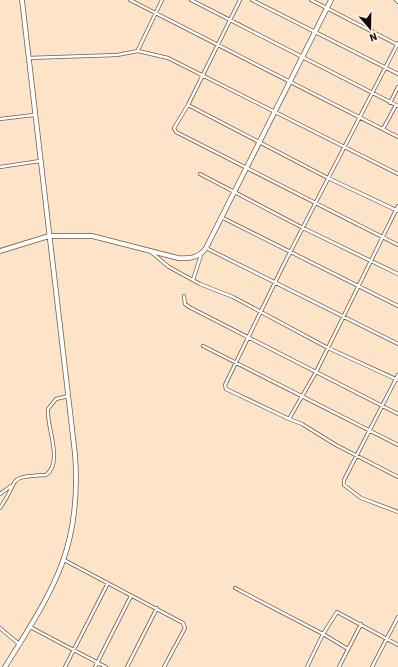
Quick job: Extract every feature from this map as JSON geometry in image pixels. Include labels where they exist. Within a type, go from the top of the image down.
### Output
[{"type":"main road","points":[[5,667],[52,591],[64,560],[72,531],[77,497],[75,454],[34,115],[22,0]]},
{"type":"main road","points":[[0,252],[49,236],[92,236],[182,258],[195,257],[201,254],[206,248],[331,0]]},
{"type":"street","points":[[130,0],[398,137]]},
{"type":"street","points":[[138,51],[162,0]]},
{"type":"street","points":[[191,0],[397,106],[383,129]]},
{"type":"street","points":[[240,0],[216,45],[188,105],[174,128],[176,132],[398,245]]},
{"type":"street","points":[[252,0],[398,74]]},
{"type":"street","points":[[311,0],[398,44],[302,228],[225,385],[226,389],[302,424],[356,456],[398,477]]},
{"type":"street","points":[[28,58],[117,55],[138,51],[168,58],[398,174]]},
{"type":"street","points":[[390,102],[398,87]]},
{"type":"street","points":[[188,105],[328,178],[397,210]]},
{"type":"street","points":[[0,119],[34,115]]},
{"type":"street","points":[[0,167],[40,162]]},
{"type":"street","points":[[200,174],[302,228],[398,274]]},
{"type":"street","points":[[289,419],[316,372],[342,316],[372,261],[398,206]]},
{"type":"street","points":[[221,217],[357,287],[398,306]]},
{"type":"street","points":[[206,248],[398,344]]},
{"type":"street","points":[[151,251],[169,267],[193,280],[261,311],[328,348],[397,380]]},
{"type":"street","points":[[193,280],[201,254]]},
{"type":"street","points":[[184,296],[185,304],[398,414]]},
{"type":"street","points":[[203,346],[398,446]]},
{"type":"street","points":[[398,375],[397,380],[381,406],[344,480],[344,485],[361,498],[398,512]]},
{"type":"street","points":[[0,494],[22,476],[46,475],[50,472],[54,445],[48,409],[56,399],[68,396]]},
{"type":"street","points":[[0,508],[11,486]]},
{"type":"street","points":[[64,560],[183,623],[185,628],[164,667]]},
{"type":"street","points":[[64,667],[108,583]]},
{"type":"street","points":[[235,588],[323,634],[348,649]]},
{"type":"street","points":[[95,667],[131,596]]},
{"type":"street","points":[[127,667],[157,608]]},
{"type":"street","points":[[308,667],[323,634],[337,612],[398,645]]},
{"type":"street","points":[[372,667],[398,617]]},
{"type":"street","points":[[339,667],[361,624]]},
{"type":"street","points":[[30,627],[106,667]]},
{"type":"street","points":[[0,628],[20,644]]}]
